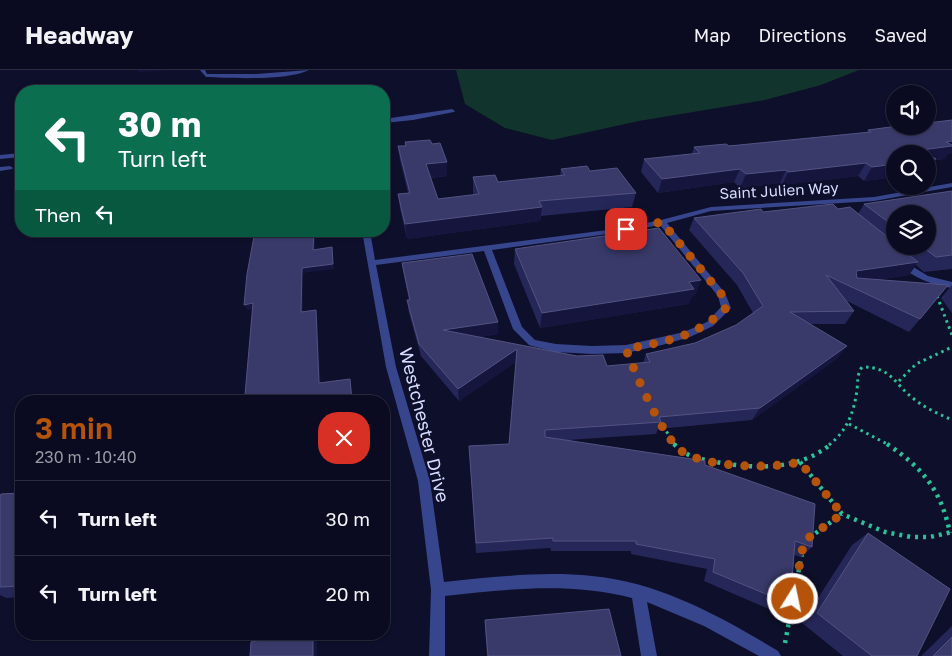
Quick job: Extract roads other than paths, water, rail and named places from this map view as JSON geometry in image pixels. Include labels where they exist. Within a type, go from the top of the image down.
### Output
[{"type":"street","points":[[202,70],[206,75],[225,76],[261,75],[307,70]]},
{"type":"street","points":[[390,120],[452,110]]},
{"type":"street","points":[[0,157],[15,155]]},
{"type":"street","points":[[0,169],[10,168]]},
{"type":"street","name":"Saint Julien Way","points":[[371,263],[615,231],[662,222],[711,209],[753,204],[830,202],[906,195],[952,186]]},
{"type":"street","points":[[830,202],[837,210]]},
{"type":"street","points":[[487,248],[518,328],[532,342],[556,348],[626,349],[687,335],[710,324],[726,308],[722,295],[662,222]]},
{"type":"street","name":"Westchester Drive","points":[[367,237],[391,367],[424,481],[438,590],[437,656]]},
{"type":"street","points":[[894,257],[916,274],[935,283],[952,285]]},
{"type":"street","points":[[438,590],[542,582],[594,583],[638,592],[732,630],[773,656]]},
{"type":"street","points":[[638,592],[649,656]]}]
